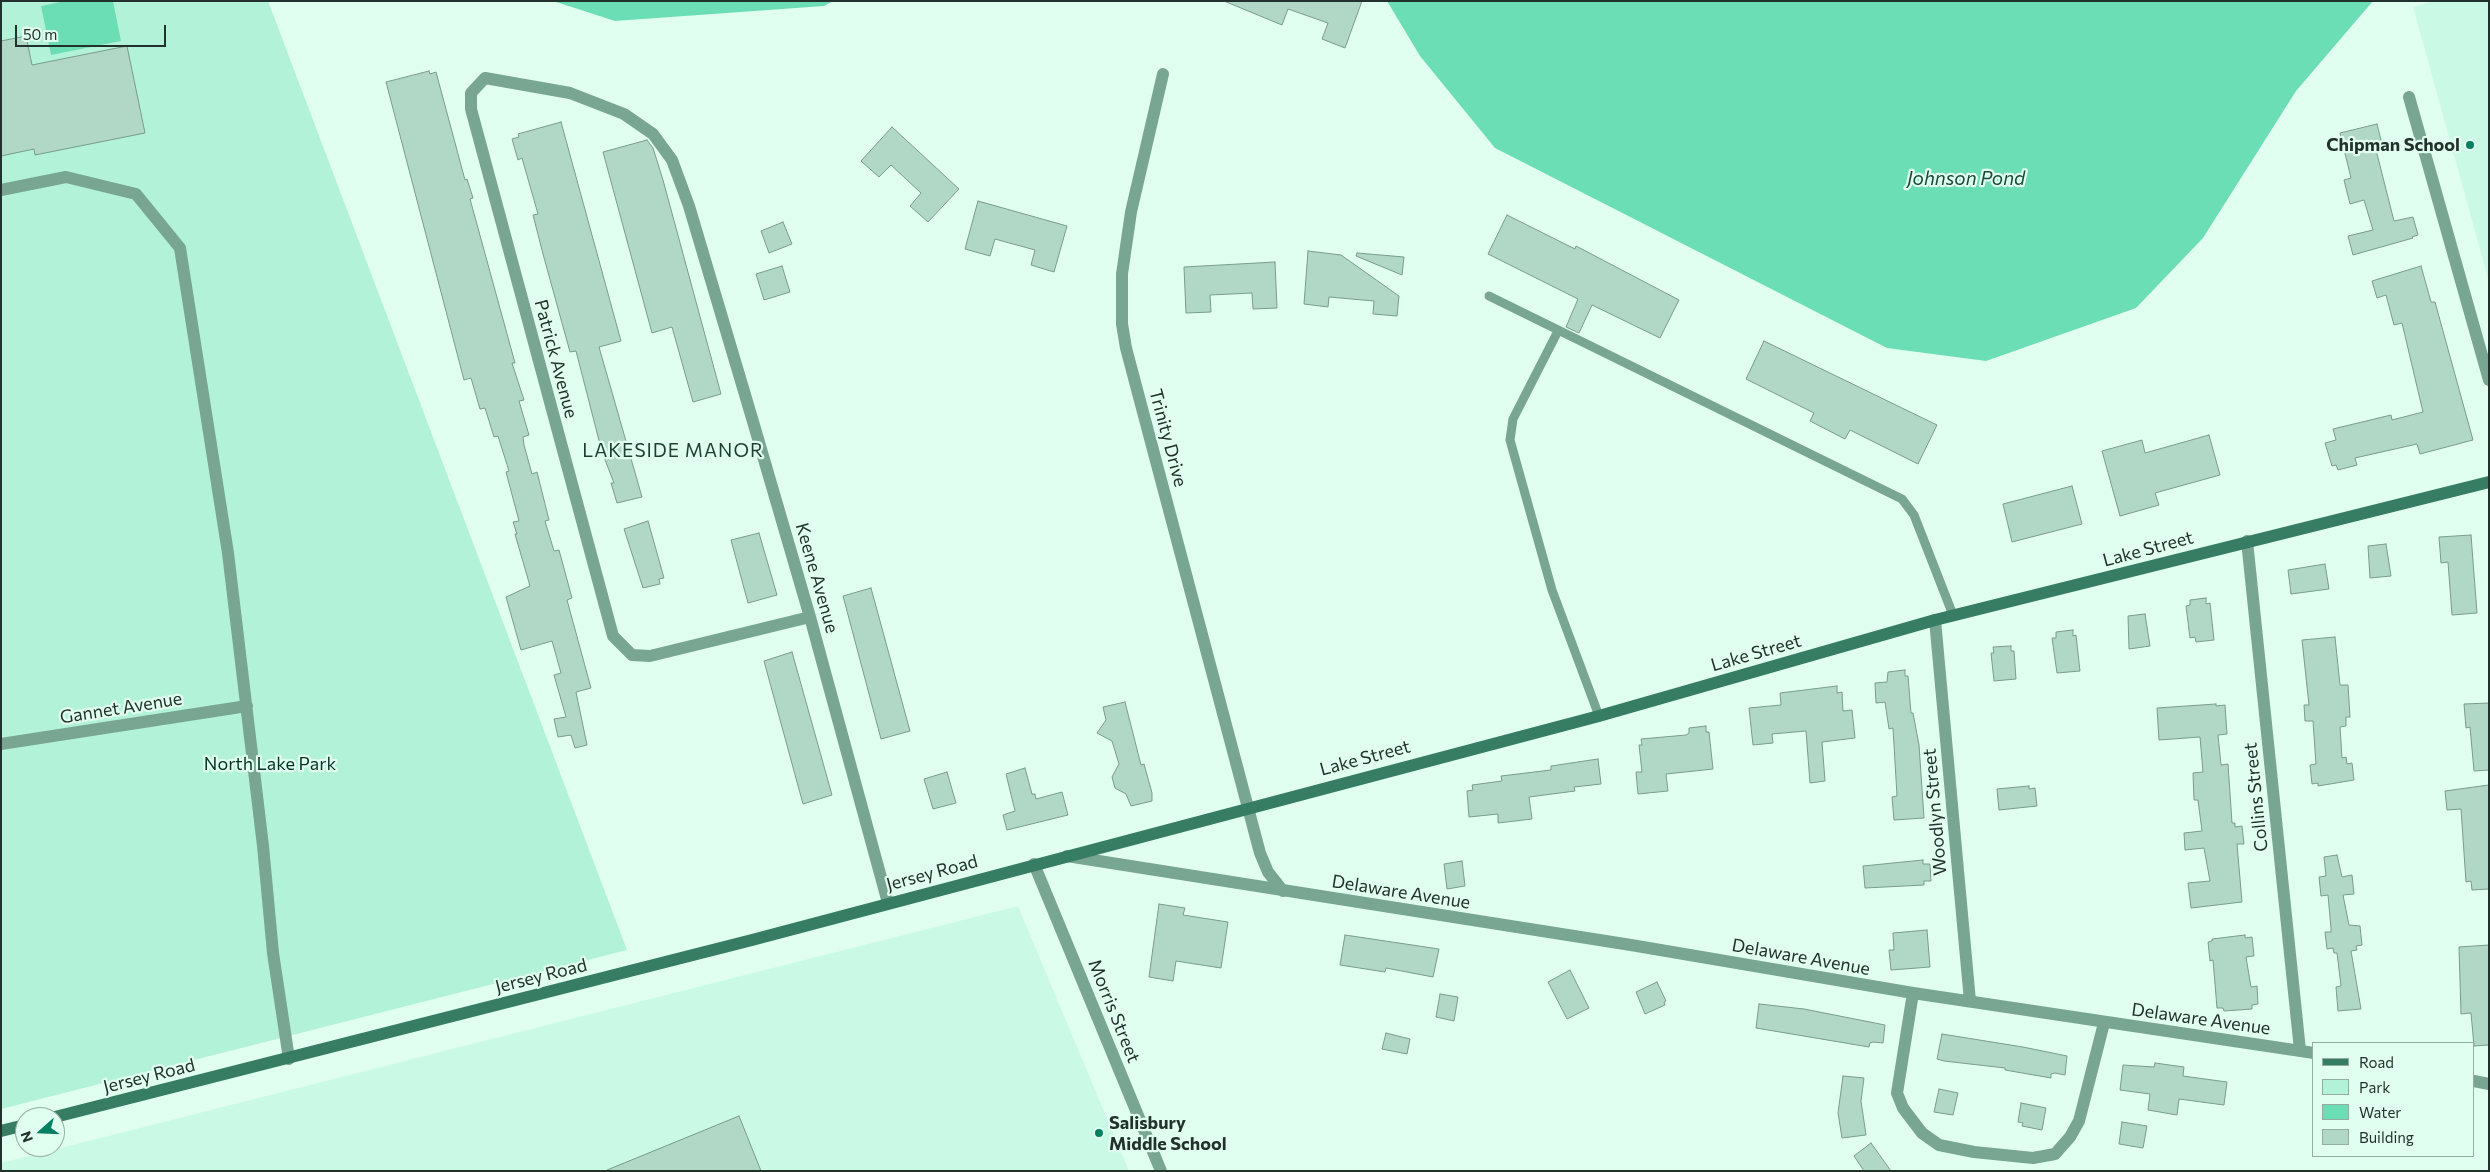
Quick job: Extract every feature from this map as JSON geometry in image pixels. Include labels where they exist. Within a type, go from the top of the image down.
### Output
[{"type":"street","name":"Trinity Drive","points":[[1163,74],[1131,212],[1122,274],[1122,324],[1126,348],[1248,807]]},
{"type":"street","name":"Keene Avenue","points":[[471,94],[485,78],[570,93],[624,114],[653,134],[672,160],[706,264],[810,617],[888,903]]},
{"type":"street","name":"Patrick Avenue","points":[[471,94],[471,108],[613,636],[632,655],[650,656],[810,617]]},
{"type":"street","points":[[2409,97],[2489,380]]},
{"type":"street","points":[[1,190],[66,177],[136,194],[180,248],[228,553],[274,953],[289,1059]]},
{"type":"street","name":"Lake Street","points":[[1034,864],[1599,716],[1954,615],[2489,482]]},
{"type":"street","name":"Collins Street","points":[[2247,541],[2300,1050]]},
{"type":"street","name":"Woodlyn Street","points":[[1935,620],[1970,1001]]},
{"type":"street","name":"Gannet Avenue","points":[[1,744],[247,706]]},
{"type":"street","points":[[1248,807],[1260,853],[1268,872],[1283,891]]},
{"type":"street","name":"Delaware Avenue","points":[[1067,856],[1631,945],[1913,993],[2312,1053]]},
{"type":"street","name":"Jersey Road","points":[[65,1115],[289,1059],[1034,864]]},
{"type":"street","name":"Morris Street","points":[[1034,864],[1161,1171]]},
{"type":"street","points":[[1913,993],[1897,1093],[1903,1108],[1922,1133],[1939,1145],[1974,1152],[2033,1158],[2055,1154],[2070,1137],[2079,1121],[2104,1023]]},
{"type":"street","points":[[2475,1081],[2489,1084]]},
{"type":"street","points":[[1,1131],[15,1128]]},
{"type":"lane","points":[[1488,296],[1902,499],[1914,515],[1954,615]]},
{"type":"lane","points":[[1558,331],[1513,419],[1510,440],[1552,590],[1599,716]]},
{"type":"shaded area","name":"Chipman School","points":[[2433,1],[2489,1],[2489,282],[2413,7]]},
{"type":"shaded area","points":[[1018,906],[1129,1171],[1,1171],[1,1163],[25,1157],[65,1157],[65,1147]]},
{"type":"green space","name":"North Lake Park","points":[[1,1],[268,1],[627,950],[1,1109]]},
{"type":"water","points":[[65,1],[113,1],[121,41],[51,55],[41,6]]},
{"type":"water","points":[[553,1],[833,1],[824,6],[615,21]]},
{"type":"water","name":"Johnson Pond","points":[[1387,1],[2373,1],[2296,91],[2203,238],[2136,308],[1986,361],[1887,348],[1495,148],[1420,56]]},
{"type":"building","points":[[1224,1],[1362,1],[1345,48],[1322,39],[1328,23],[1288,9],[1282,25]]},
{"type":"building","points":[[26,36],[32,65],[127,46],[145,133],[35,155],[34,149],[1,156],[1,41]]},
{"type":"building","points":[[429,71],[430,74],[436,72],[465,180],[467,179],[473,198],[470,199],[515,363],[512,363],[524,400],[519,401],[529,435],[523,437],[524,445],[532,474],[537,472],[549,520],[545,521],[554,551],[559,550],[572,598],[567,600],[591,688],[576,692],[587,745],[575,748],[571,735],[558,737],[554,719],[566,717],[554,675],[561,673],[552,641],[521,650],[506,597],[530,586],[515,534],[517,534],[513,522],[519,521],[506,472],[509,471],[498,436],[494,437],[485,408],[480,409],[471,378],[464,380],[386,82]]},
{"type":"building","points":[[561,122],[621,341],[599,347],[642,497],[617,503],[611,483],[614,483],[602,452],[576,351],[570,352],[543,254],[533,215],[538,214],[522,158],[518,160],[512,139],[519,137],[518,134]]},
{"type":"building","points":[[2377,124],[2383,148],[2376,150],[2394,221],[2413,217],[2418,235],[2353,255],[2348,236],[2373,230],[2364,200],[2350,204],[2344,180],[2351,178],[2340,133]]},
{"type":"building","points":[[892,127],[959,189],[928,222],[910,206],[921,193],[891,165],[879,177],[861,161]]},
{"type":"building","points":[[647,140],[653,148],[663,180],[721,394],[693,402],[672,327],[652,333],[603,152]]},
{"type":"building","points":[[978,201],[1067,226],[1054,272],[1031,265],[1035,250],[995,239],[990,256],[965,249]]},
{"type":"building","points":[[1507,215],[1575,249],[1576,246],[1679,300],[1660,338],[1592,305],[1579,333],[1566,327],[1578,299],[1488,254]]},
{"type":"building","points":[[783,222],[792,244],[769,253],[761,231]]},
{"type":"building","points":[[1308,251],[1341,255],[1399,296],[1397,316],[1373,314],[1374,301],[1329,297],[1328,307],[1304,304]]},
{"type":"building","points":[[1357,253],[1404,257],[1402,275],[1356,256]]},
{"type":"building","points":[[1275,262],[1277,308],[1253,309],[1252,293],[1210,295],[1211,312],[1186,313],[1184,267]]},
{"type":"building","points":[[782,266],[790,292],[764,300],[756,274]]},
{"type":"building","points":[[2421,266],[2431,302],[2435,302],[2473,440],[2420,454],[2417,444],[2355,458],[2357,465],[2338,470],[2336,465],[2332,466],[2325,443],[2336,440],[2333,429],[2391,415],[2392,420],[2423,412],[2402,323],[2394,325],[2386,295],[2377,298],[2372,281]]},
{"type":"building","points":[[1764,341],[1937,425],[1918,464],[1850,430],[1845,439],[1810,421],[1814,413],[1746,379]]},
{"type":"building","points":[[2209,435],[2220,475],[2155,493],[2159,505],[2120,516],[2102,451],[2142,440],[2145,453]]},
{"type":"building","points":[[2072,486],[2082,524],[2012,542],[2003,504]]},
{"type":"building","points":[[648,521],[664,578],[659,579],[660,584],[643,588],[624,529]]},
{"type":"building","points":[[759,533],[777,595],[748,603],[731,540]]},
{"type":"building","points":[[2471,535],[2477,613],[2452,615],[2448,562],[2441,563],[2439,537]]},
{"type":"building","points":[[2386,544],[2391,576],[2370,578],[2368,546]]},
{"type":"building","points":[[2325,564],[2329,589],[2291,594],[2288,570]]},
{"type":"building","points":[[871,588],[910,731],[881,739],[843,596]]},
{"type":"building","points":[[2206,598],[2206,604],[2210,603],[2214,640],[2196,642],[2195,637],[2190,638],[2186,606],[2190,605],[2190,600]]},
{"type":"building","points":[[2145,614],[2150,646],[2129,649],[2128,616]]},
{"type":"building","points":[[2073,630],[2073,636],[2076,635],[2080,671],[2057,673],[2052,638],[2056,638],[2056,632]]},
{"type":"building","points":[[2335,637],[2340,685],[2348,685],[2350,717],[2346,717],[2346,726],[2340,727],[2342,758],[2346,757],[2347,764],[2352,763],[2354,780],[2318,786],[2318,783],[2312,784],[2310,765],[2316,764],[2313,721],[2305,721],[2304,705],[2309,705],[2302,640]]},
{"type":"building","points":[[2011,646],[2011,651],[2014,651],[2016,679],[1994,681],[1991,653],[1994,653],[1993,647]]},
{"type":"building","points":[[792,652],[832,795],[803,804],[764,661]]},
{"type":"building","points":[[1905,670],[1905,676],[1908,676],[1911,713],[1913,713],[1919,745],[1924,818],[1894,820],[1892,797],[1897,796],[1893,728],[1889,729],[1885,702],[1876,703],[1875,683],[1887,682],[1888,672]]},
{"type":"building","points":[[1837,686],[1837,693],[1842,692],[1843,711],[1852,710],[1855,738],[1822,742],[1825,781],[1810,783],[1806,731],[1772,734],[1773,743],[1753,745],[1749,708],[1781,705],[1780,693]]},
{"type":"building","points":[[1125,702],[1141,765],[1144,764],[1152,793],[1152,801],[1131,806],[1126,794],[1115,788],[1112,777],[1119,764],[1112,741],[1097,733],[1106,720],[1103,707]]},
{"type":"building","points":[[2489,703],[2489,770],[2474,771],[2470,727],[2466,728],[2464,704]]},
{"type":"building","points":[[2216,704],[2216,706],[2225,705],[2227,734],[2218,735],[2221,765],[2228,764],[2232,823],[2235,823],[2235,827],[2242,826],[2244,844],[2237,844],[2242,902],[2191,908],[2188,883],[2210,881],[2204,848],[2185,850],[2184,833],[2202,831],[2198,800],[2194,800],[2193,773],[2203,772],[2200,737],[2159,740],[2157,708]]},
{"type":"building","points":[[1706,726],[1706,732],[1709,732],[1713,769],[1666,774],[1668,791],[1638,794],[1636,772],[1642,772],[1639,745],[1642,745],[1641,739],[1686,735],[1689,733],[1689,728]]},
{"type":"building","points":[[1598,759],[1601,784],[1574,787],[1575,791],[1529,797],[1532,819],[1498,823],[1498,814],[1469,817],[1467,791],[1473,790],[1472,785],[1502,781],[1501,776],[1551,770],[1551,766]]},
{"type":"building","points":[[1025,768],[1032,794],[1035,794],[1036,799],[1062,792],[1068,815],[1007,830],[1003,815],[1015,811],[1006,774]]},
{"type":"building","points":[[947,772],[956,803],[933,809],[924,779]]},
{"type":"building","points":[[2489,785],[2489,889],[2472,890],[2471,881],[2466,882],[2461,809],[2447,810],[2445,791]]},
{"type":"building","points":[[2029,786],[2029,789],[2035,788],[2037,806],[1999,810],[1997,789]]},
{"type":"building","points":[[2337,855],[2342,877],[2352,875],[2354,894],[2343,895],[2349,925],[2360,926],[2362,945],[2356,946],[2357,950],[2351,951],[2361,1009],[2338,1011],[2336,987],[2341,986],[2337,953],[2334,953],[2333,948],[2327,949],[2325,932],[2331,932],[2328,895],[2321,896],[2319,877],[2326,876],[2324,857]]},
{"type":"building","points":[[1923,860],[1923,864],[1930,864],[1931,881],[1924,881],[1924,885],[1865,888],[1863,866]]},
{"type":"building","points":[[1462,861],[1465,886],[1447,889],[1444,864]]},
{"type":"building","points":[[1159,904],[1185,908],[1183,915],[1228,922],[1221,968],[1176,961],[1173,981],[1149,977]]},
{"type":"building","points":[[1927,930],[1930,967],[1891,970],[1889,950],[1894,950],[1893,933]]},
{"type":"building","points":[[1345,935],[1439,949],[1433,977],[1386,968],[1385,972],[1340,965]]},
{"type":"building","points":[[2245,935],[2245,938],[2252,937],[2254,956],[2246,957],[2251,987],[2257,986],[2258,1004],[2252,1005],[2252,1009],[2224,1011],[2223,1008],[2217,1008],[2213,960],[2210,961],[2208,942],[2212,941],[2212,939]]},
{"type":"building","points":[[2489,945],[2489,1045],[2475,1046],[2471,1013],[2461,1014],[2459,947]]},
{"type":"building","points":[[1570,970],[1589,1008],[1567,1019],[1548,982]]},
{"type":"building","points":[[1657,982],[1666,1001],[1664,1002],[1665,1005],[1645,1014],[1636,992]]},
{"type":"building","points":[[1440,994],[1458,997],[1454,1021],[1436,1017]]},
{"type":"building","points":[[1759,1004],[1804,1009],[1885,1025],[1883,1043],[1873,1042],[1870,1043],[1869,1047],[1756,1028]]},
{"type":"building","points":[[1386,1033],[1410,1039],[1407,1054],[1382,1049]]},
{"type":"building","points":[[1942,1034],[2067,1056],[2065,1075],[2055,1073],[2051,1074],[2051,1078],[2005,1070],[2005,1068],[1937,1059]]},
{"type":"building","points":[[2155,1063],[2184,1067],[2183,1076],[2227,1082],[2224,1105],[2179,1099],[2177,1115],[2148,1110],[2150,1094],[2120,1090],[2123,1065],[2154,1067]]},
{"type":"building","points":[[1843,1076],[1864,1078],[1861,1101],[1866,1135],[1842,1138],[1838,1113]]},
{"type":"building","points":[[1939,1089],[1958,1093],[1953,1115],[1934,1112]]},
{"type":"building","points":[[2021,1103],[2046,1108],[2042,1130],[2022,1126],[2023,1123],[2018,1122]]},
{"type":"building","points":[[739,1116],[761,1171],[607,1171],[607,1170]]},
{"type":"building","points":[[2122,1122],[2147,1126],[2143,1148],[2119,1144]]},
{"type":"building","points":[[1871,1143],[1891,1171],[1864,1171],[1854,1156]]},
{"type":"place","name":"Chipman School","points":[[2470,145]]},
{"type":"place","name":"Salisbury Middle School","points":[[1099,1133]]},
{"type":"district","name":"LAKESIDE MANOR","points":[[673,451]]}]
